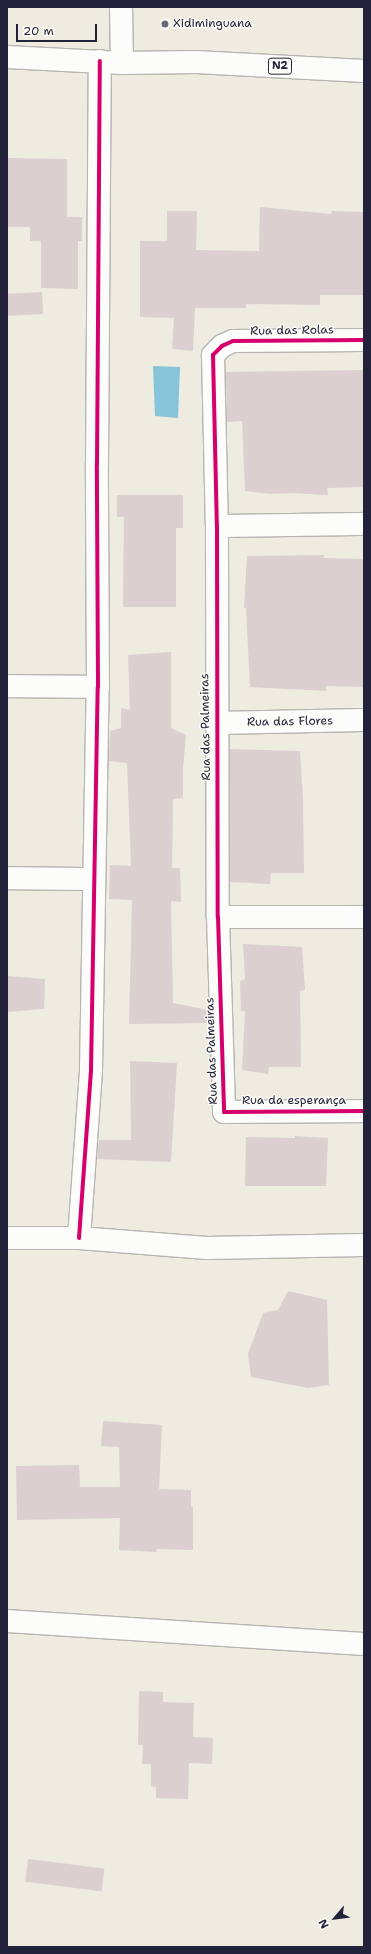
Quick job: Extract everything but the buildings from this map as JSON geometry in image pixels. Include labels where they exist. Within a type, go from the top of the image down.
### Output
[{"type":"street","points":[[121,7],[122,63]]},
{"type":"street","name":"N2","points":[[7,57],[122,63],[196,62],[364,71]]},
{"type":"street","points":[[80,1238],[91,1070],[93,879],[98,687],[97,464],[100,61]]},
{"type":"street","name":"Rua das Rolas","points":[[222,346],[233,341],[364,340]]},
{"type":"street","name":"Rua das Palmeiras","points":[[222,346],[213,355],[216,526],[218,917],[224,1112]]},
{"type":"street","points":[[216,526],[364,524]]},
{"type":"street","points":[[7,686],[98,687]]},
{"type":"street","name":"Rua das Flores","points":[[216,723],[364,720]]},
{"type":"street","points":[[7,878],[93,879]]},
{"type":"street","points":[[218,917],[364,917]]},
{"type":"street","name":"Rua da esperança","points":[[224,1112],[364,1111]]},
{"type":"street","points":[[7,1238],[80,1238],[207,1248],[364,1245]]},
{"type":"street","points":[[7,1621],[364,1644]]},
{"type":"water","points":[[153,366],[180,367],[178,418],[155,416]]},
{"type":"cycle path","points":[[79,1238],[91,1070],[98,687],[97,464],[100,61]]},
{"type":"cycle path","points":[[364,340],[233,341],[222,346],[213,355],[217,526],[218,917],[224,1112],[364,1111]]},
{"type":"place","name":"Xidiminguana","points":[[165,24]]}]
